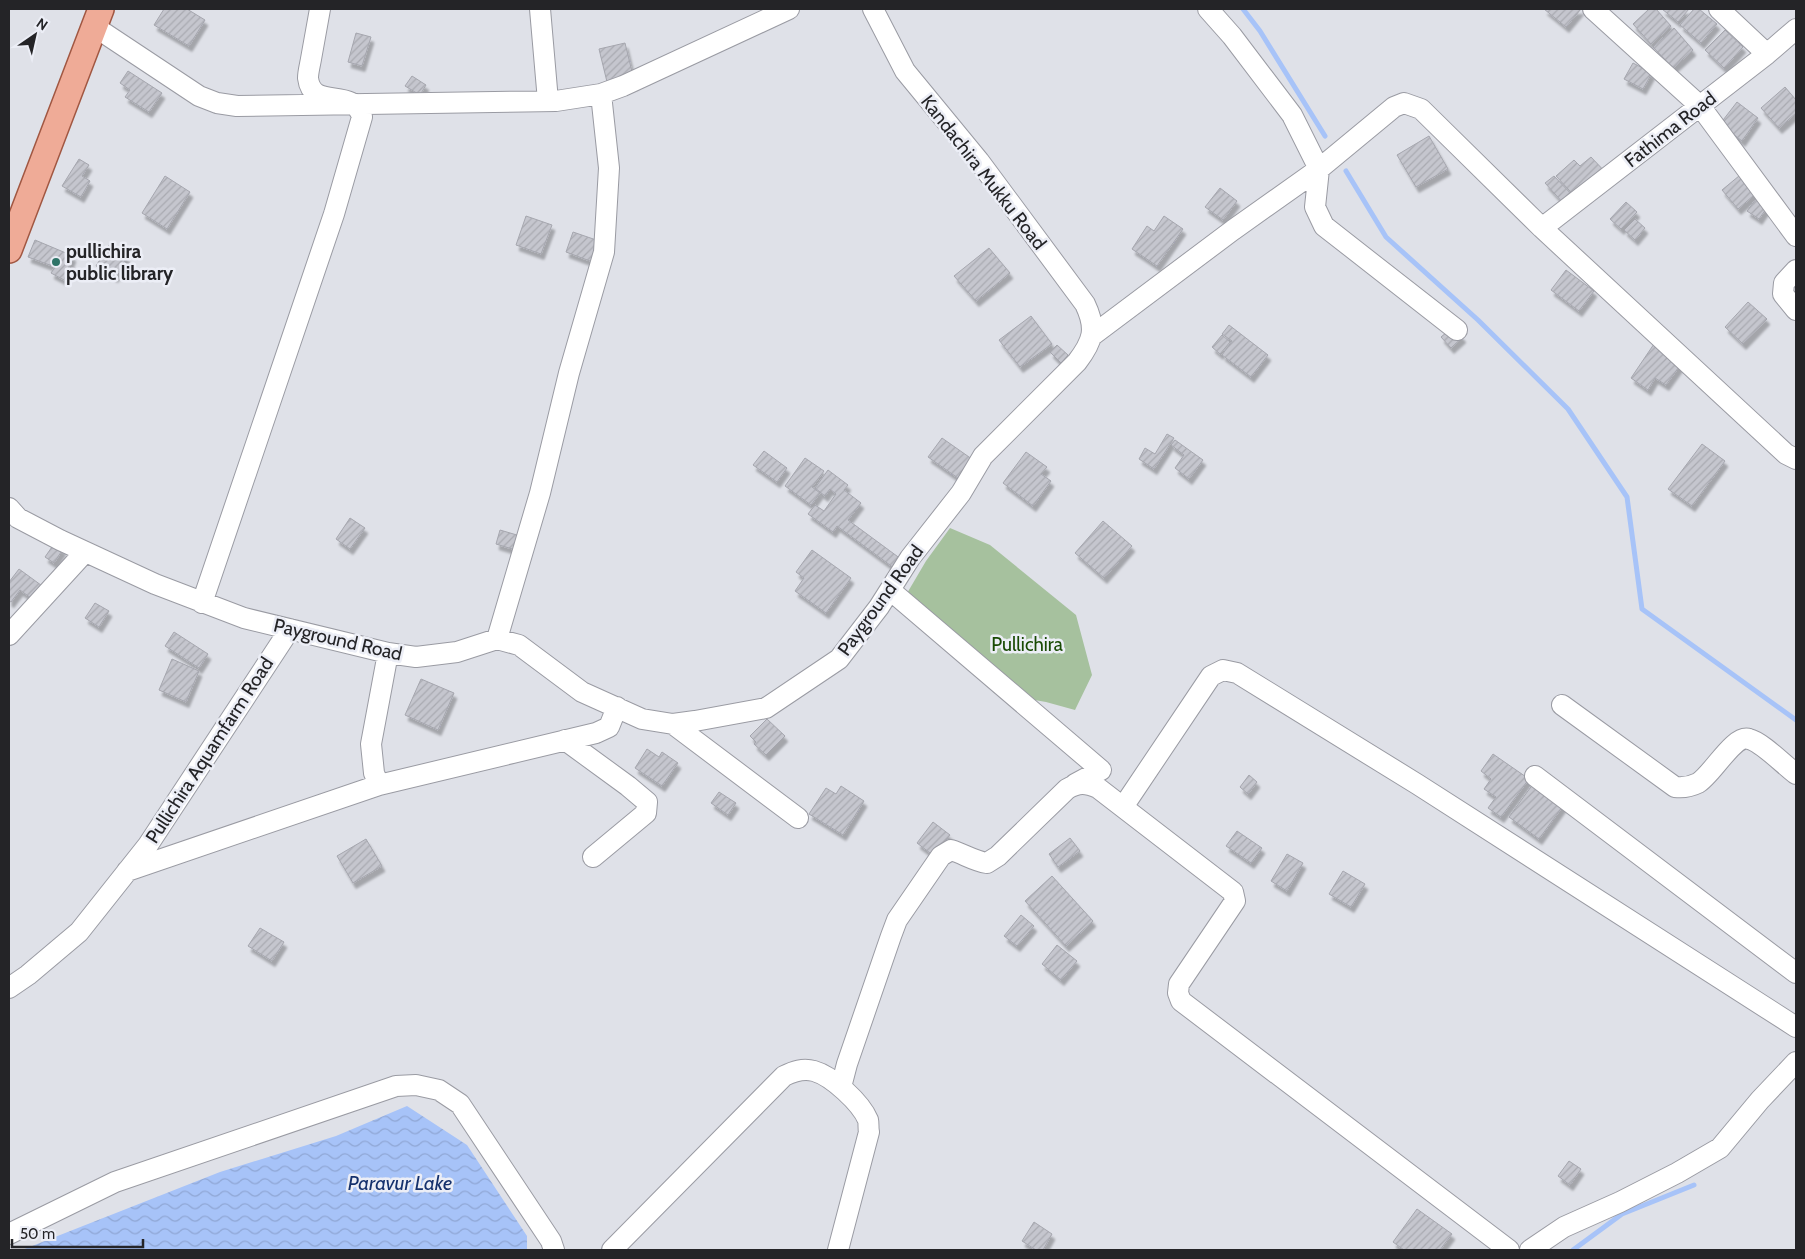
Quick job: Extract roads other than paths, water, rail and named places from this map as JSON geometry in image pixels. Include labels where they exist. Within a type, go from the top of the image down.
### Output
[{"type":"main road","points":[[9,250],[98,18]]},
{"type":"street","points":[[202,603],[334,214],[362,117],[355,104],[346,99],[318,96],[312,90],[308,78],[320,9]]},
{"type":"street","points":[[540,9],[548,101]]},
{"type":"street","points":[[98,18],[199,96],[217,103],[238,106],[548,101],[601,94],[623,86],[789,9]]},
{"type":"street","name":"Kandachira Mukku Road","points":[[873,9],[905,71],[978,162],[1085,304],[1091,316],[1093,335]]},
{"type":"street","points":[[1208,9],[1232,36],[1292,115],[1319,169],[1315,207],[1324,226],[1457,330]]},
{"type":"street","points":[[1593,9],[1700,106],[1796,236]]},
{"type":"street","points":[[1719,9],[1767,54]]},
{"type":"street","name":"Fathima Road","points":[[1542,228],[1767,54],[1796,29]]},
{"type":"street","points":[[497,639],[540,493],[569,373],[604,252],[609,168],[601,94]]},
{"type":"street","points":[[1093,335],[1319,169],[1394,107],[1404,103],[1421,109],[1542,228],[1786,454],[1796,459]]},
{"type":"street","points":[[1796,270],[1784,283],[1783,294],[1796,310]]},
{"type":"street","name":"Payground Road","points":[[9,508],[18,518],[85,552],[155,584],[244,618],[388,653],[416,657],[457,652],[497,639],[519,645],[582,692],[642,719],[673,724],[766,708],[839,659],[879,606],[910,558],[961,493],[983,456],[1077,362],[1088,348],[1093,335]]},
{"type":"street","points":[[9,635],[85,552]]},
{"type":"street","points":[[841,1087],[897,920],[941,856],[952,850],[963,853],[976,861],[987,863],[998,856],[1067,789],[1101,770],[890,590]]},
{"type":"street","name":"Pullichira Aquamfarm Road","points":[[9,988],[28,976],[79,932],[148,844],[290,628]]},
{"type":"street","points":[[379,785],[374,773],[371,744],[388,653]]},
{"type":"street","points":[[1123,807],[1211,676],[1223,670],[1237,673],[1417,784],[1796,1028]]},
{"type":"street","points":[[1562,705],[1675,787],[1683,788],[1699,782],[1734,744],[1742,738],[1749,738],[1757,742],[1796,774]]},
{"type":"street","name":"Pullichira Aquamfarm Road","points":[[127,870],[379,785],[394,782],[404,777],[596,733],[609,726],[617,707]]},
{"type":"street","points":[[673,724],[798,818]]},
{"type":"street","points":[[565,740],[628,786],[646,802],[646,813],[594,856]]},
{"type":"street","points":[[1535,776],[1796,973]]},
{"type":"street","points":[[1076,784],[1086,783],[1098,788],[1233,892],[1235,900],[1179,984],[1178,993],[1181,1001],[1509,1250]]},
{"type":"street","points":[[1530,1250],[1564,1227],[1677,1173],[1720,1148],[1760,1100],[1796,1062]]},
{"type":"street","points":[[612,1250],[784,1076],[796,1070],[814,1071],[841,1087],[860,1108],[868,1121],[869,1132],[838,1250]]},
{"type":"street","points":[[9,1234],[114,1182],[396,1086],[416,1085],[439,1090],[460,1104],[551,1241],[554,1250]]},
{"type":"water","name":"Paravur Lake","points":[[407,1106],[467,1145],[527,1236],[527,1250],[22,1250],[220,1172],[336,1136]]},
{"type":"waterway","points":[[1243,9],[1260,31],[1325,136]]},
{"type":"waterway","points":[[1346,171],[1386,237],[1478,320],[1568,409],[1627,497],[1642,609],[1796,720]]},
{"type":"waterway","points":[[1573,1250],[1622,1214],[1694,1185]]},
{"type":"place","name":"pullichira public library","points":[[56,262]]},
{"type":"park label","name":"Pullichira","points":[[1027,644]]}]
